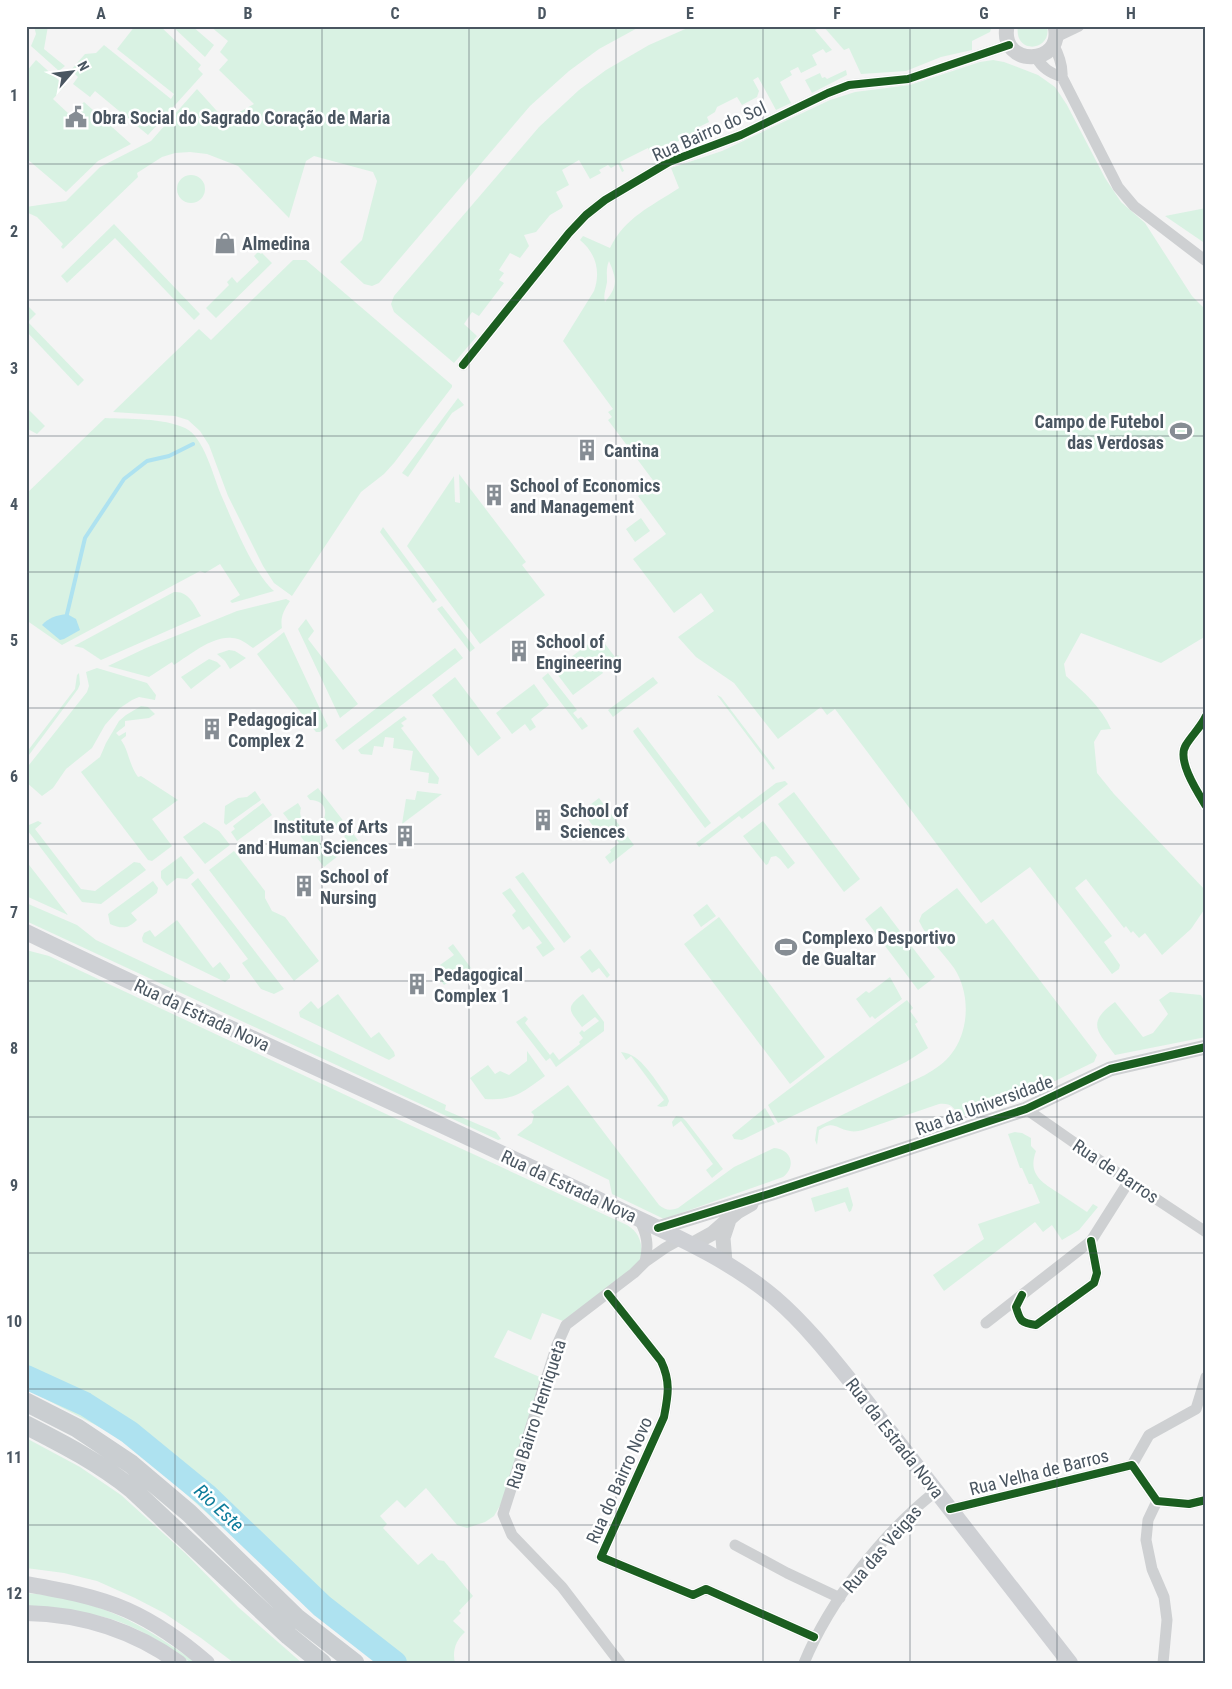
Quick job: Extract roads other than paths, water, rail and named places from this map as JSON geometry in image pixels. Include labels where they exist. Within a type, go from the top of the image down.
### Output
[{"type":"main road","name":"Rua da Estrada Nova","points":[[26,932],[639,1219],[725,1262],[774,1297],[796,1318],[852,1383],[1070,1663]]},
{"type":"main road","name":"Rua da Estrada Nova","points":[[26,941],[66,951]]},
{"type":"main road","points":[[26,1402],[77,1428],[132,1464],[189,1513],[297,1618],[355,1663]]},
{"type":"main road","points":[[26,1425],[84,1455],[108,1470],[132,1489],[289,1636],[322,1663]]},
{"type":"main road","points":[[26,1584],[73,1592],[127,1610],[151,1622],[174,1637],[207,1663]]},
{"type":"main road","points":[[26,1613],[68,1616],[98,1622],[146,1642],[179,1663]]},
{"type":"street","points":[[1007,26],[1006,37],[1009,45],[1020,55],[1028,58],[1043,55],[1055,36],[1080,26]]},
{"type":"street","points":[[1055,36],[1062,77],[1118,187],[1134,206],[1206,261]]},
{"type":"street","name":"Rua Bairro do Sol","points":[[463,365],[569,233],[586,215],[605,200],[669,162],[741,135],[828,93],[849,85],[908,78],[1009,45]]},
{"type":"street","points":[[1036,57],[1041,66],[1052,74],[1062,77]]},
{"type":"street","points":[[1206,716],[1185,746],[1184,754],[1186,771],[1206,806]]},
{"type":"street","name":"Rua da Universidade","points":[[658,1228],[772,1193],[1026,1109],[1110,1069],[1206,1047]]},
{"type":"street","name":"Rua de Barros","points":[[1026,1109],[1129,1182],[1206,1232]]},
{"type":"street","points":[[986,1323],[1091,1240],[1129,1182]]},
{"type":"street","name":"Rua da Universidade","points":[[687,1242],[713,1233],[742,1210],[772,1193]]},
{"type":"street","points":[[687,1242],[715,1210]]},
{"type":"street","points":[[639,1219],[648,1240],[645,1262]]},
{"type":"street","points":[[725,1262],[723,1238],[729,1220]]},
{"type":"street","points":[[1022,1295],[1016,1307],[1020,1319],[1026,1324],[1036,1325],[1094,1283],[1097,1273],[1091,1240]]},
{"type":"street","name":"Rua Bairro Henriqueta","points":[[620,1663],[562,1587],[512,1535],[503,1514],[557,1345],[566,1325],[665,1248],[687,1242]]},
{"type":"street","name":"Rua do Bairro Novo","points":[[608,1294],[661,1361],[667,1374],[668,1394],[664,1417],[601,1557],[693,1595],[706,1589],[814,1637]]},
{"type":"street","points":[[1132,1465],[1149,1435],[1196,1409],[1206,1377]]},
{"type":"street","name":"Rua Velha de Barros","points":[[950,1509],[1132,1465],[1158,1501]]},
{"type":"street","name":"Rua das Veigas","points":[[804,1663],[814,1637],[858,1571],[906,1518],[936,1491]]},
{"type":"street","points":[[1163,1663],[1167,1620],[1164,1597],[1152,1570],[1146,1540],[1148,1520],[1158,1501],[1189,1504],[1206,1500]]},
{"type":"street","points":[[735,1545],[787,1573],[840,1598]]},
{"type":"water","points":[[67,614],[76,619],[80,630],[64,639],[60,640],[42,625],[53,617]]},
{"type":"waterway","points":[[67,614],[85,538],[124,479],[147,461],[169,456],[193,444]]},
{"type":"waterway","name":"Rio Este","points":[[26,1377],[85,1404],[129,1432],[206,1495],[322,1606],[395,1663]]},
{"type":"place","name":"Obra Social do Sagrado Coração de Maria","points":[[76,117]]},
{"type":"place","name":"Almedina","points":[[225,243]]},
{"type":"place","name":"Campo de Futebol das Verdosas","points":[[1181,431]]},
{"type":"place","name":"Cantina","points":[[587,450]]},
{"type":"place","name":"School of Economics and Management","points":[[494,495]]},
{"type":"place","name":"School of Engineering","points":[[519,651]]},
{"type":"place","name":"Pedagogical Complex 2","points":[[212,729]]},
{"type":"place","name":"School of Sciences","points":[[543,820]]},
{"type":"place","name":"Institute of Arts and Human Sciences","points":[[405,836]]},
{"type":"place","name":"School of Nursing","points":[[304,886]]},
{"type":"place","name":"Complexo Desportivo de Gualtar","points":[[786,947]]},
{"type":"place","name":"Pedagogical Complex 1","points":[[417,984]]}]
